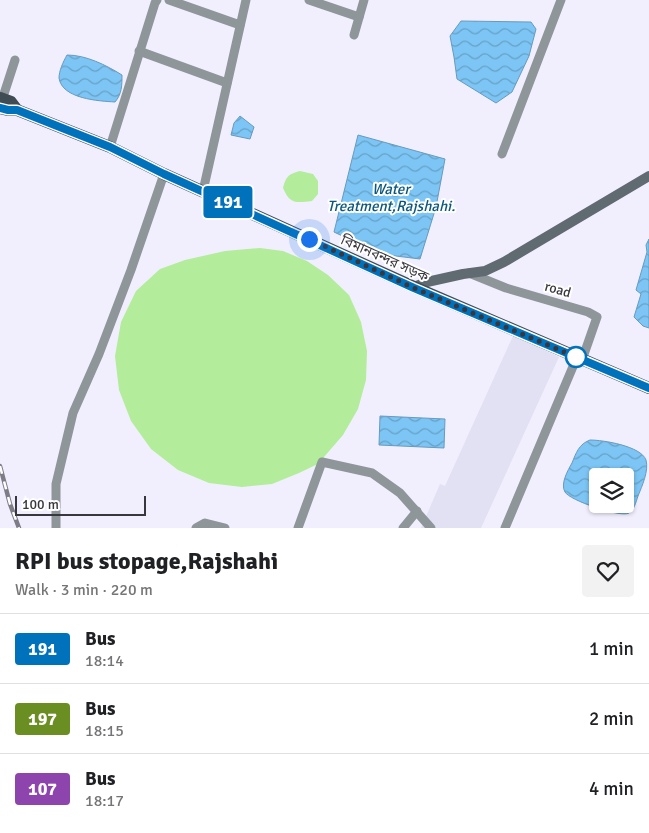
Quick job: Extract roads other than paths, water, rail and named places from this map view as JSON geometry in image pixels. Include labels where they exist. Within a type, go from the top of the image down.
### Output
[{"type":"main road","name":"বিমানবন্দর সড়ক","points":[[1,103],[11,102],[17,110],[110,147],[164,174],[414,288],[649,388]]},
{"type":"main road","points":[[414,288],[427,282],[485,271],[504,262],[649,176]]},
{"type":"street","points":[[110,147],[139,51],[155,3],[158,0]]},
{"type":"street","points":[[169,0],[240,25]]},
{"type":"street","points":[[204,191],[246,0]]},
{"type":"street","points":[[309,0],[359,17]]},
{"type":"street","points":[[354,35],[364,0]]},
{"type":"street","points":[[502,154],[561,0]]},
{"type":"street","points":[[139,51],[228,83]]},
{"type":"street","points":[[1,103],[15,60]]},
{"type":"street","points":[[56,528],[56,484],[72,413],[99,354],[131,270],[164,174]]},
{"type":"street","name":"road","points":[[469,273],[506,288],[588,312],[597,317],[579,358]]},
{"type":"street","points":[[505,528],[579,358]]},
{"type":"street","points":[[298,528],[322,462],[372,473],[400,493],[431,528]]},
{"type":"street","points":[[403,528],[417,511]]},
{"type":"street","points":[[196,528],[205,523],[225,528]]},
{"type":"water","points":[[461,21],[531,22],[536,29],[529,56],[512,92],[496,103],[457,79],[450,36]]},
{"type":"water","points":[[67,55],[96,61],[122,75],[122,86],[115,102],[82,98],[67,90],[59,78]]},
{"type":"water","points":[[240,116],[254,127],[250,139],[231,135],[234,123]]},
{"type":"water","name":"Water Treatment,Rajshahi.","points":[[358,135],[445,159],[436,207],[420,259],[380,254],[334,232]]},
{"type":"water","points":[[649,239],[649,328],[643,326],[634,317],[641,294],[636,290]]},
{"type":"water","points":[[380,416],[445,419],[444,448],[379,445]]},
{"type":"water","points":[[590,440],[596,440],[621,445],[643,455],[646,460],[647,469],[634,507],[634,468],[589,468],[589,505],[575,499],[565,492],[563,485],[567,473],[578,449]]},
{"type":"railway","points":[[0,466],[10,504],[19,528]]}]
